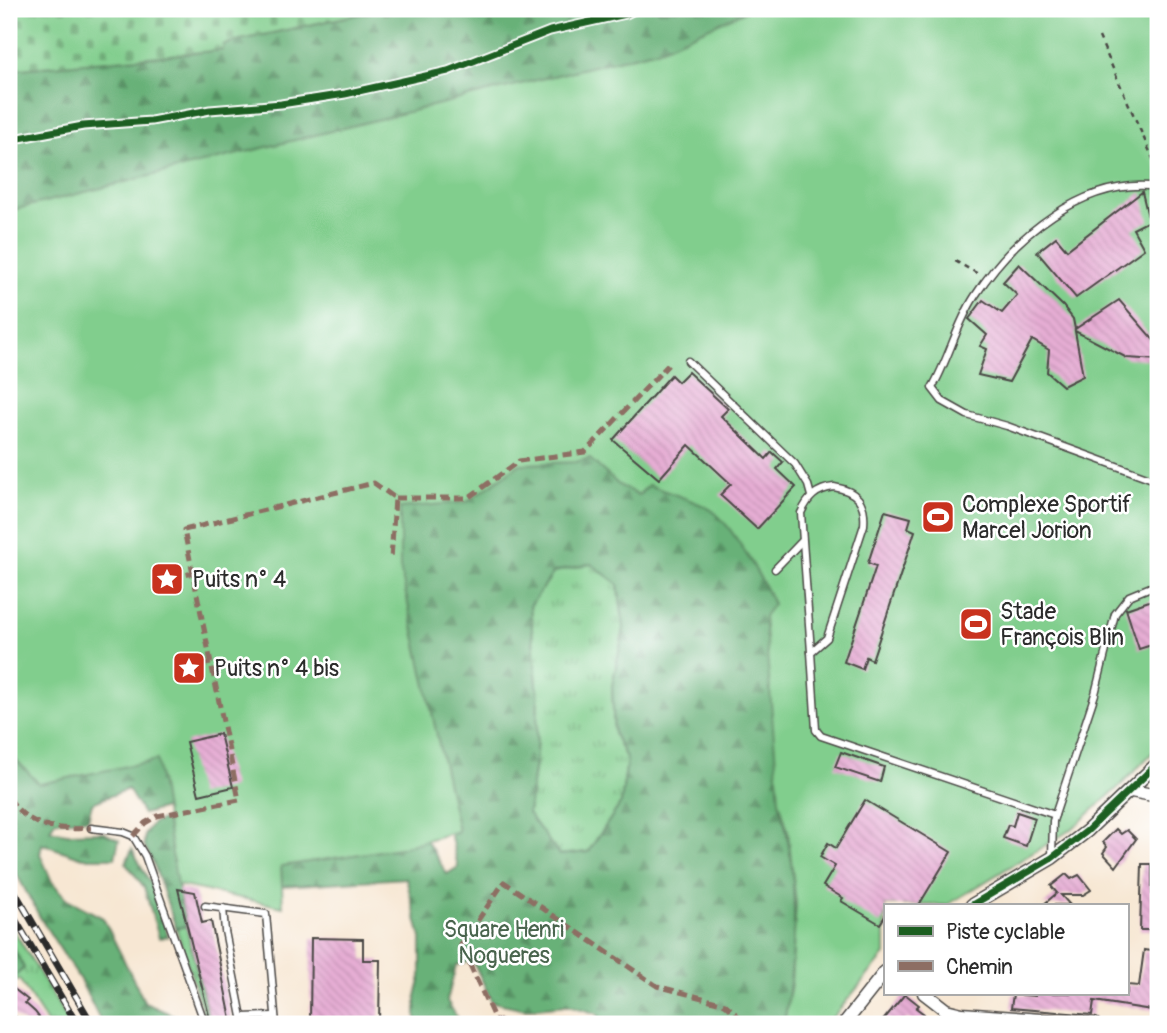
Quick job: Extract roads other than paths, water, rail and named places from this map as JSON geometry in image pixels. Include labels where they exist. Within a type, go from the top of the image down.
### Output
[{"type":"street","points":[[974,904],[1052,858],[1087,831],[1158,763]]},
{"type":"street","points":[[1131,791],[1158,796]]},
{"type":"street","points":[[844,1024],[884,973]]},
{"type":"street","points":[[927,995],[946,1010],[962,1014],[1094,1024]]},
{"type":"lane","points":[[1158,187],[1123,186],[1073,204],[1029,234],[1009,253],[974,297],[932,388],[942,401],[967,415],[1007,426],[1158,481]]},
{"type":"lane","points":[[688,361],[795,464],[808,485],[811,496]]},
{"type":"lane","points":[[811,652],[827,638],[864,525],[864,507],[851,492],[843,488],[824,488],[811,496],[801,513],[816,730],[821,736],[1055,815]]},
{"type":"lane","points":[[775,569],[802,541]]},
{"type":"lane","points":[[1052,858],[1055,815],[1095,694],[1115,614],[1129,596],[1158,584]]},
{"type":"lane","points":[[91,828],[133,836],[145,856],[205,1024]]},
{"type":"lane","points":[[205,906],[266,914],[275,1024]]},
{"type":"lane","points":[[223,908],[242,1017],[274,1016]]},
{"type":"railway","points":[[9,882],[92,1024]]},
{"type":"railway","points":[[9,909],[77,1024]]},
{"type":"place","name":"Complexe Sportif Marcel Jorion","points":[[938,517]]},
{"type":"place","name":"Puits n° 4","points":[[167,579]]},
{"type":"place","name":"Stade François Blin","points":[[976,624]]},
{"type":"place","name":"Puits n° 4 bis","points":[[189,668]]},
{"type":"park label","name":"Square Henri Nogueres","points":[[504,942]]}]
